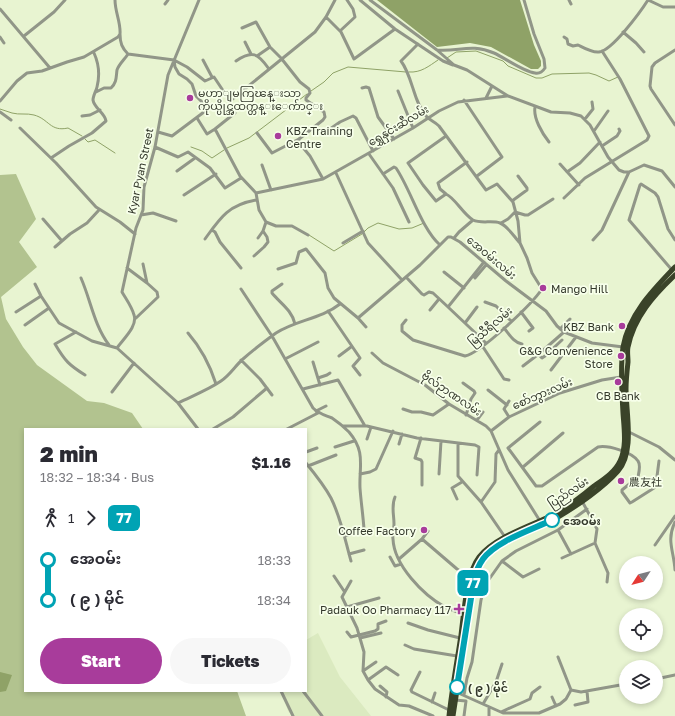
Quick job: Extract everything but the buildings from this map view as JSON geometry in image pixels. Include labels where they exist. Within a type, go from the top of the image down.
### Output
[{"type":"highway","name":"ပြည်လမ်း","points":[[449,716],[472,578],[477,568],[483,559],[506,539],[558,517],[607,482],[622,465],[625,452],[626,431],[625,347],[640,315],[674,271]]},
{"type":"highway","name":"ပြည်လမ်း","points":[[541,523],[568,506],[604,479],[619,463],[625,452]]},
{"type":"highway","name":"ပြည်လမ်း","points":[[453,716],[455,700],[454,692]]},
{"type":"street","points":[[24,36],[54,12],[65,0]]},
{"type":"street","points":[[115,0],[115,8],[120,29],[120,41],[128,54],[174,60],[188,67],[204,81],[212,77]]},
{"type":"street","points":[[165,4],[168,0]]},
{"type":"street","name":"Kyar Pyan Street","points":[[134,322],[135,316],[122,292],[135,234],[142,216],[144,187],[155,147],[165,88],[174,60],[199,0]]},
{"type":"street","points":[[230,101],[281,58],[315,32],[326,17],[335,0]]},
{"type":"street","points":[[340,31],[355,17],[354,9],[347,0]]},
{"type":"street","points":[[360,0],[395,29],[438,58],[467,70],[508,96],[551,112],[578,114],[585,119],[594,131],[612,162],[619,170],[629,172],[644,165],[662,171],[675,187]]},
{"type":"street","points":[[370,0],[437,50],[454,65]]},
{"type":"street","points":[[437,50],[443,51],[478,48],[495,54],[530,72],[538,74],[542,72],[545,68],[544,59],[524,0]]},
{"type":"street","points":[[569,0],[571,4]]},
{"type":"street","points":[[564,37],[567,39],[568,44],[573,46],[578,45],[592,51],[602,51],[623,32],[648,0],[663,7],[675,7]]},
{"type":"street","points":[[0,9],[50,68]]},
{"type":"street","points":[[326,17],[340,31],[347,42],[354,59],[395,29]]},
{"type":"street","points":[[242,28],[256,22],[270,46],[300,82],[309,89],[310,92],[306,100],[324,112],[325,117],[315,128],[299,139],[272,153],[257,133]]},
{"type":"street","points":[[623,32],[644,52]]},
{"type":"street","points":[[0,101],[17,81],[27,73],[42,71],[94,53],[120,34]]},
{"type":"street","points":[[0,37],[4,43]]},
{"type":"street","points":[[245,42],[251,54]]},
{"type":"street","points":[[418,44],[401,61],[407,70],[426,117],[434,121],[467,162],[486,190],[498,184],[512,201],[518,221],[520,243]]},
{"type":"street","points":[[257,56],[270,46]]},
{"type":"street","points":[[675,50],[655,63],[652,67],[650,86],[675,125]]},
{"type":"street","points":[[564,198],[585,178],[612,162],[650,136],[620,79],[602,51]]},
{"type":"street","points":[[51,158],[92,133],[102,126],[106,120],[93,99],[98,86],[99,73],[98,64],[94,53]]},
{"type":"street","points":[[95,93],[104,88],[112,88],[117,80],[117,70],[128,54]]},
{"type":"street","points":[[236,61],[243,56],[251,54],[261,58],[269,69]]},
{"type":"street","points":[[158,132],[172,136],[204,112],[202,102],[196,96],[194,88],[190,82],[179,74],[175,67],[174,60]]},
{"type":"street","points":[[197,118],[207,134],[234,113],[230,101],[214,77],[212,77],[203,60]]},
{"type":"street","points":[[486,98],[492,86]]},
{"type":"street","points":[[362,88],[368,88],[378,117],[394,139]]},
{"type":"street","points":[[398,91],[413,128]]},
{"type":"street","name":"ရွှေနှင်းဆီလမ်း","points":[[256,193],[323,179],[429,119],[446,107],[464,100],[508,96]]},
{"type":"street","points":[[464,100],[502,157],[477,176]]},
{"type":"street","points":[[585,119],[593,109],[592,102]]},
{"type":"street","points":[[536,107],[535,112],[538,122],[549,142]]},
{"type":"street","points":[[82,116],[90,115],[100,110]]},
{"type":"street","points":[[594,131],[608,111]]},
{"type":"street","points":[[0,112],[11,120]]},
{"type":"street","points":[[330,129],[353,116],[356,118],[373,151]]},
{"type":"street","points":[[20,128],[51,158],[99,210],[120,222],[135,234]]},
{"type":"street","points":[[215,129],[241,178],[256,193],[256,200],[259,210],[266,222],[276,226],[292,226],[308,235]]},
{"type":"street","points":[[602,146],[617,136],[620,131],[619,129]]},
{"type":"street","points":[[446,136],[408,163],[436,201],[446,194]]},
{"type":"street","points":[[299,139],[300,144],[310,156],[323,179]]},
{"type":"street","points":[[567,172],[580,163],[600,142]]},
{"type":"street","points":[[155,147],[178,157],[188,151],[216,174],[225,188],[241,178]]},
{"type":"street","points":[[369,154],[393,188],[409,222]]},
{"type":"street","points":[[177,171],[195,158]]},
{"type":"street","points":[[467,162],[438,183],[440,189],[473,220],[480,222],[501,223],[515,212]]},
{"type":"street","points":[[560,164],[579,185]]},
{"type":"street","points":[[262,165],[270,190]]},
{"type":"street","points":[[383,174],[394,167],[396,168],[407,185],[428,229],[440,245]]},
{"type":"street","points":[[592,240],[602,230],[629,172]]},
{"type":"street","points":[[336,173],[363,233],[374,250],[402,280]]},
{"type":"street","points":[[184,195],[216,174]]},
{"type":"street","points":[[512,201],[527,188],[518,176]]},
{"type":"street","points":[[674,271],[631,223],[629,218],[640,185],[644,184],[658,197],[668,229],[675,240]]},
{"type":"street","points":[[515,212],[528,215],[553,199]]},
{"type":"street","points":[[205,239],[221,218],[235,206],[241,203],[256,200]]},
{"type":"street","points":[[55,247],[87,223],[99,210]]},
{"type":"street","points":[[142,216],[153,213],[176,221]]},
{"type":"street","points":[[43,219],[62,241]]},
{"type":"street","points":[[454,238],[473,220]]},
{"type":"street","points":[[258,238],[263,232],[266,222]]},
{"type":"street","points":[[501,223],[520,243]]},
{"type":"street","points":[[212,230],[224,248],[241,268]]},
{"type":"street","points":[[254,256],[264,248],[268,242],[267,237],[263,232]]},
{"type":"street","points":[[343,243],[363,233]]},
{"type":"street","name":"အေဝမ်းလမ်း","points":[[358,318],[420,265],[448,237],[454,238],[546,311],[557,326],[564,332],[592,343],[625,347]]},
{"type":"street","name":"မြသီရီလမ်း","points":[[406,320],[402,326],[402,331],[413,340],[465,356],[471,355],[504,328],[532,301],[542,289],[532,273],[528,258],[520,243]]},
{"type":"street","points":[[278,269],[296,263],[299,252],[306,249],[325,273],[330,293],[366,327]]},
{"type":"street","points":[[476,278],[485,263]]},
{"type":"street","points":[[448,307],[485,263]]},
{"type":"street","points":[[143,264],[147,282]]},
{"type":"street","points":[[117,348],[132,327],[137,316],[158,297],[157,292],[147,282],[127,268]]},
{"type":"street","points":[[444,272],[464,288]]},
{"type":"street","points":[[406,277],[422,294],[424,295],[429,292],[433,293],[486,343]]},
{"type":"street","points":[[81,278],[93,315],[100,331],[109,345]]},
{"type":"street","points":[[35,284],[59,323],[92,341],[117,348],[178,403],[197,428]]},
{"type":"street","points":[[282,284],[272,291],[272,293],[285,305],[295,324]]},
{"type":"street","points":[[241,289],[272,336],[307,398],[317,412],[332,418],[343,426],[350,433],[359,450],[362,460],[360,489],[364,530],[344,536]]},
{"type":"street","points":[[16,312],[41,296]]},
{"type":"street","points":[[430,310],[439,299]]},
{"type":"street","points":[[485,302],[496,306],[511,321]]},
{"type":"street","points":[[178,403],[216,384],[228,376],[241,360],[272,336],[295,324],[318,316],[340,304]]},
{"type":"street","points":[[465,323],[477,307]]},
{"type":"street","points":[[25,325],[49,308]]},
{"type":"street","points":[[328,311],[351,347],[360,358],[353,366],[360,375]]},
{"type":"street","points":[[521,312],[534,328],[529,331]]},
{"type":"street","points":[[560,329],[570,319]]},
{"type":"street","points":[[504,328],[514,340],[522,344]]},
{"type":"street","points":[[76,332],[55,344],[64,360],[85,376]]},
{"type":"street","points":[[523,366],[539,355],[564,332]]},
{"type":"street","points":[[188,333],[202,351],[213,373],[216,384]]},
{"type":"street","points":[[551,370],[576,337]]},
{"type":"street","points":[[539,355],[542,358],[562,340]]},
{"type":"street","points":[[285,359],[318,342]]},
{"type":"street","points":[[339,356],[351,347]]},
{"type":"street","points":[[482,347],[504,379],[509,380]]},
{"type":"street","name":"ဗိုလ်ဉာဏလမ်း","points":[[372,353],[383,363],[425,385],[449,404],[477,420],[491,431],[518,487],[541,523]]},
{"type":"street","points":[[241,360],[272,395]]},
{"type":"street","points":[[313,362],[320,384]]},
{"type":"street","points":[[112,392],[134,363]]},
{"type":"street","points":[[318,378],[330,373]]},
{"type":"street","name":"စော်ဘွားလမ်း","points":[[491,431],[509,417],[567,391],[602,380],[625,377]]},
{"type":"street","points":[[303,389],[338,380],[340,381],[365,426]]},
{"type":"street","points":[[463,383],[475,393],[471,399],[466,415]]},
{"type":"street","points":[[214,428],[233,417],[267,388]]},
{"type":"street","points":[[488,390],[507,405]]},
{"type":"street","points":[[509,401],[504,409],[509,417]]},
{"type":"street","points":[[403,409],[433,415],[449,404]]},
{"type":"street","points":[[290,428],[326,406]]},
{"type":"street","points":[[477,420],[483,412]]},
{"type":"street","points":[[540,422],[508,448],[536,486],[542,486],[598,447],[603,446],[625,452],[636,459],[639,463],[640,470],[638,477],[622,490],[630,503],[654,488],[656,484],[659,461]]},
{"type":"street","points":[[343,426],[365,426],[442,442],[475,445],[479,447],[477,475]]},
{"type":"street","points":[[367,439],[371,427]]},
{"type":"street","points":[[360,474],[376,469],[393,431]]},
{"type":"street","points":[[626,431],[659,447],[675,460]]},
{"type":"street","points":[[523,467],[563,433]]},
{"type":"street","points":[[399,444],[402,434]]},
{"type":"street","points":[[421,438],[415,458],[422,460],[422,486]]},
{"type":"street","points":[[335,448],[354,441]]},
{"type":"street","points":[[440,474],[442,442]]},
{"type":"street","points":[[458,443],[458,476],[481,502],[506,539]]},
{"type":"street","points":[[307,452],[317,448]]},
{"type":"street","points":[[481,502],[495,482],[496,454],[499,450]]},
{"type":"street","points":[[336,455],[307,464],[320,480],[338,513],[351,561]]},
{"type":"street","points":[[457,499],[452,488],[462,482]]},
{"type":"street","points":[[395,497],[392,503],[394,522],[393,539],[395,551],[401,564],[416,583],[430,596],[446,607],[466,615]]},
{"type":"street","points":[[582,501],[597,529],[595,543],[608,573],[607,582]]},
{"type":"street","points":[[464,695],[472,662],[481,600],[485,585],[502,561],[516,551],[558,530],[587,509]]},
{"type":"street","points":[[655,545],[675,516]]},
{"type":"street","points":[[675,522],[671,532],[670,542],[675,570]]},
{"type":"street","points":[[558,530],[571,554]]},
{"type":"street","points":[[399,559],[422,539],[428,531]]},
{"type":"street","points":[[422,539],[456,569],[472,578]]},
{"type":"street","points":[[562,558],[595,543]]},
{"type":"street","points":[[349,554],[364,550]]},
{"type":"street","points":[[390,557],[395,566],[401,564]]},
{"type":"street","points":[[502,561],[523,577],[539,569]]},
{"type":"street","points":[[334,576],[344,592]]},
{"type":"street","points":[[350,581],[342,597],[358,628],[364,652],[363,671],[368,680],[375,689],[399,705],[409,706],[433,716]]},
{"type":"street","points":[[347,606],[379,598]]},
{"type":"street","points":[[360,637],[375,631],[378,629],[378,624],[386,621]]},
{"type":"street","points":[[408,623],[428,630],[462,638]]},
{"type":"street","points":[[347,632],[350,637],[360,637],[381,633]]},
{"type":"street","points":[[405,645],[414,649],[459,657]]},
{"type":"street","points":[[558,657],[571,690]]},
{"type":"street","points":[[363,671],[376,662]]},
{"type":"street","points":[[483,704],[496,682],[502,664]]},
{"type":"street","points":[[368,680],[386,667],[398,675]]},
{"type":"street","points":[[420,672],[411,690],[412,692],[449,710]]},
{"type":"street","points":[[663,678],[675,675]]},
{"type":"street","points":[[571,690],[581,692],[619,685]]},
{"type":"street","points":[[380,686],[387,692],[386,697]]},
{"type":"street","points":[[501,712],[530,699],[532,693],[540,687]]},
{"type":"street","points":[[454,692],[503,713],[539,713],[556,706],[566,699],[571,690]]},
{"type":"street","points":[[575,705],[588,702],[587,691]]},
{"type":"street","points":[[281,692],[293,716]]},
{"type":"street","points":[[304,692],[322,716]]},
{"type":"street","points":[[432,702],[435,693]]},
{"type":"street","points":[[552,697],[556,706]]},
{"type":"street","points":[[455,700],[466,701],[464,716]]},
{"type":"street","points":[[489,707],[489,716]]},
{"type":"shaded area","points":[[377,0],[520,0],[534,45],[541,61],[541,66],[538,69],[531,69],[491,47],[470,43],[437,47]]},
{"type":"shaded area","points":[[16,174],[36,219],[19,242],[37,267],[1,297],[6,319],[23,347],[37,365],[87,401],[104,403],[132,413],[142,428],[24,428],[24,692],[237,692],[246,716],[0,716],[0,175]]},
{"type":"shaded area","points":[[318,633],[340,677],[371,716],[292,716],[288,711],[281,692],[307,692],[307,639]]},
{"type":"shaded area","points":[[0,672],[12,675],[6,691],[0,692]]},
{"type":"waterway","points":[[447,58],[456,52],[476,51],[503,61],[508,66],[536,78],[542,78],[552,74],[589,73],[609,81],[618,77]]},
{"type":"waterway","points":[[409,72],[421,70],[438,60]]},
{"type":"waterway","points":[[311,91],[324,82],[333,73],[348,67],[406,72]]},
{"type":"waterway","points":[[227,148],[249,138],[307,94]]},
{"type":"waterway","points":[[0,109],[15,114],[34,115],[43,119],[53,127],[62,129],[68,128],[82,136]]},
{"type":"waterway","points":[[85,139],[88,142],[95,140],[115,153]]},
{"type":"waterway","points":[[191,147],[202,151],[212,158],[224,150]]},
{"type":"waterway","points":[[364,232],[368,228],[378,223],[399,229],[412,228],[424,223]]},
{"type":"waterway","points":[[309,235],[334,251],[362,234]]},
{"type":"bus line","name":"77","points":[[457,687],[477,568],[487,554],[500,545],[552,520]]},
{"type":"place","name":"မဟာျမကြၽန္းသာ ကိုယ္ပိုင္အထက္တန္းေက်ာင္း","points":[[190,98]]},
{"type":"place","name":"KBZ Training Centre","points":[[278,136]]},
{"type":"place","name":"Mango Hill","points":[[543,288]]},
{"type":"place","name":"KBZ Bank","points":[[622,326]]},
{"type":"place","name":"G&G Convenience Store","points":[[621,356]]},
{"type":"place","name":"CB Bank","points":[[618,382]]},
{"type":"place","name":"農友社","points":[[621,481]]},
{"type":"place","name":"အေဝမ်း","points":[[552,520]]},
{"type":"place","name":"Coffee Factory","points":[[424,530]]},
{"type":"place","name":"Padauk Oo Pharmacy 117","points":[[459,609]]},
{"type":"place","name":"( ၉ ) မိုင်","points":[[457,687]]}]
